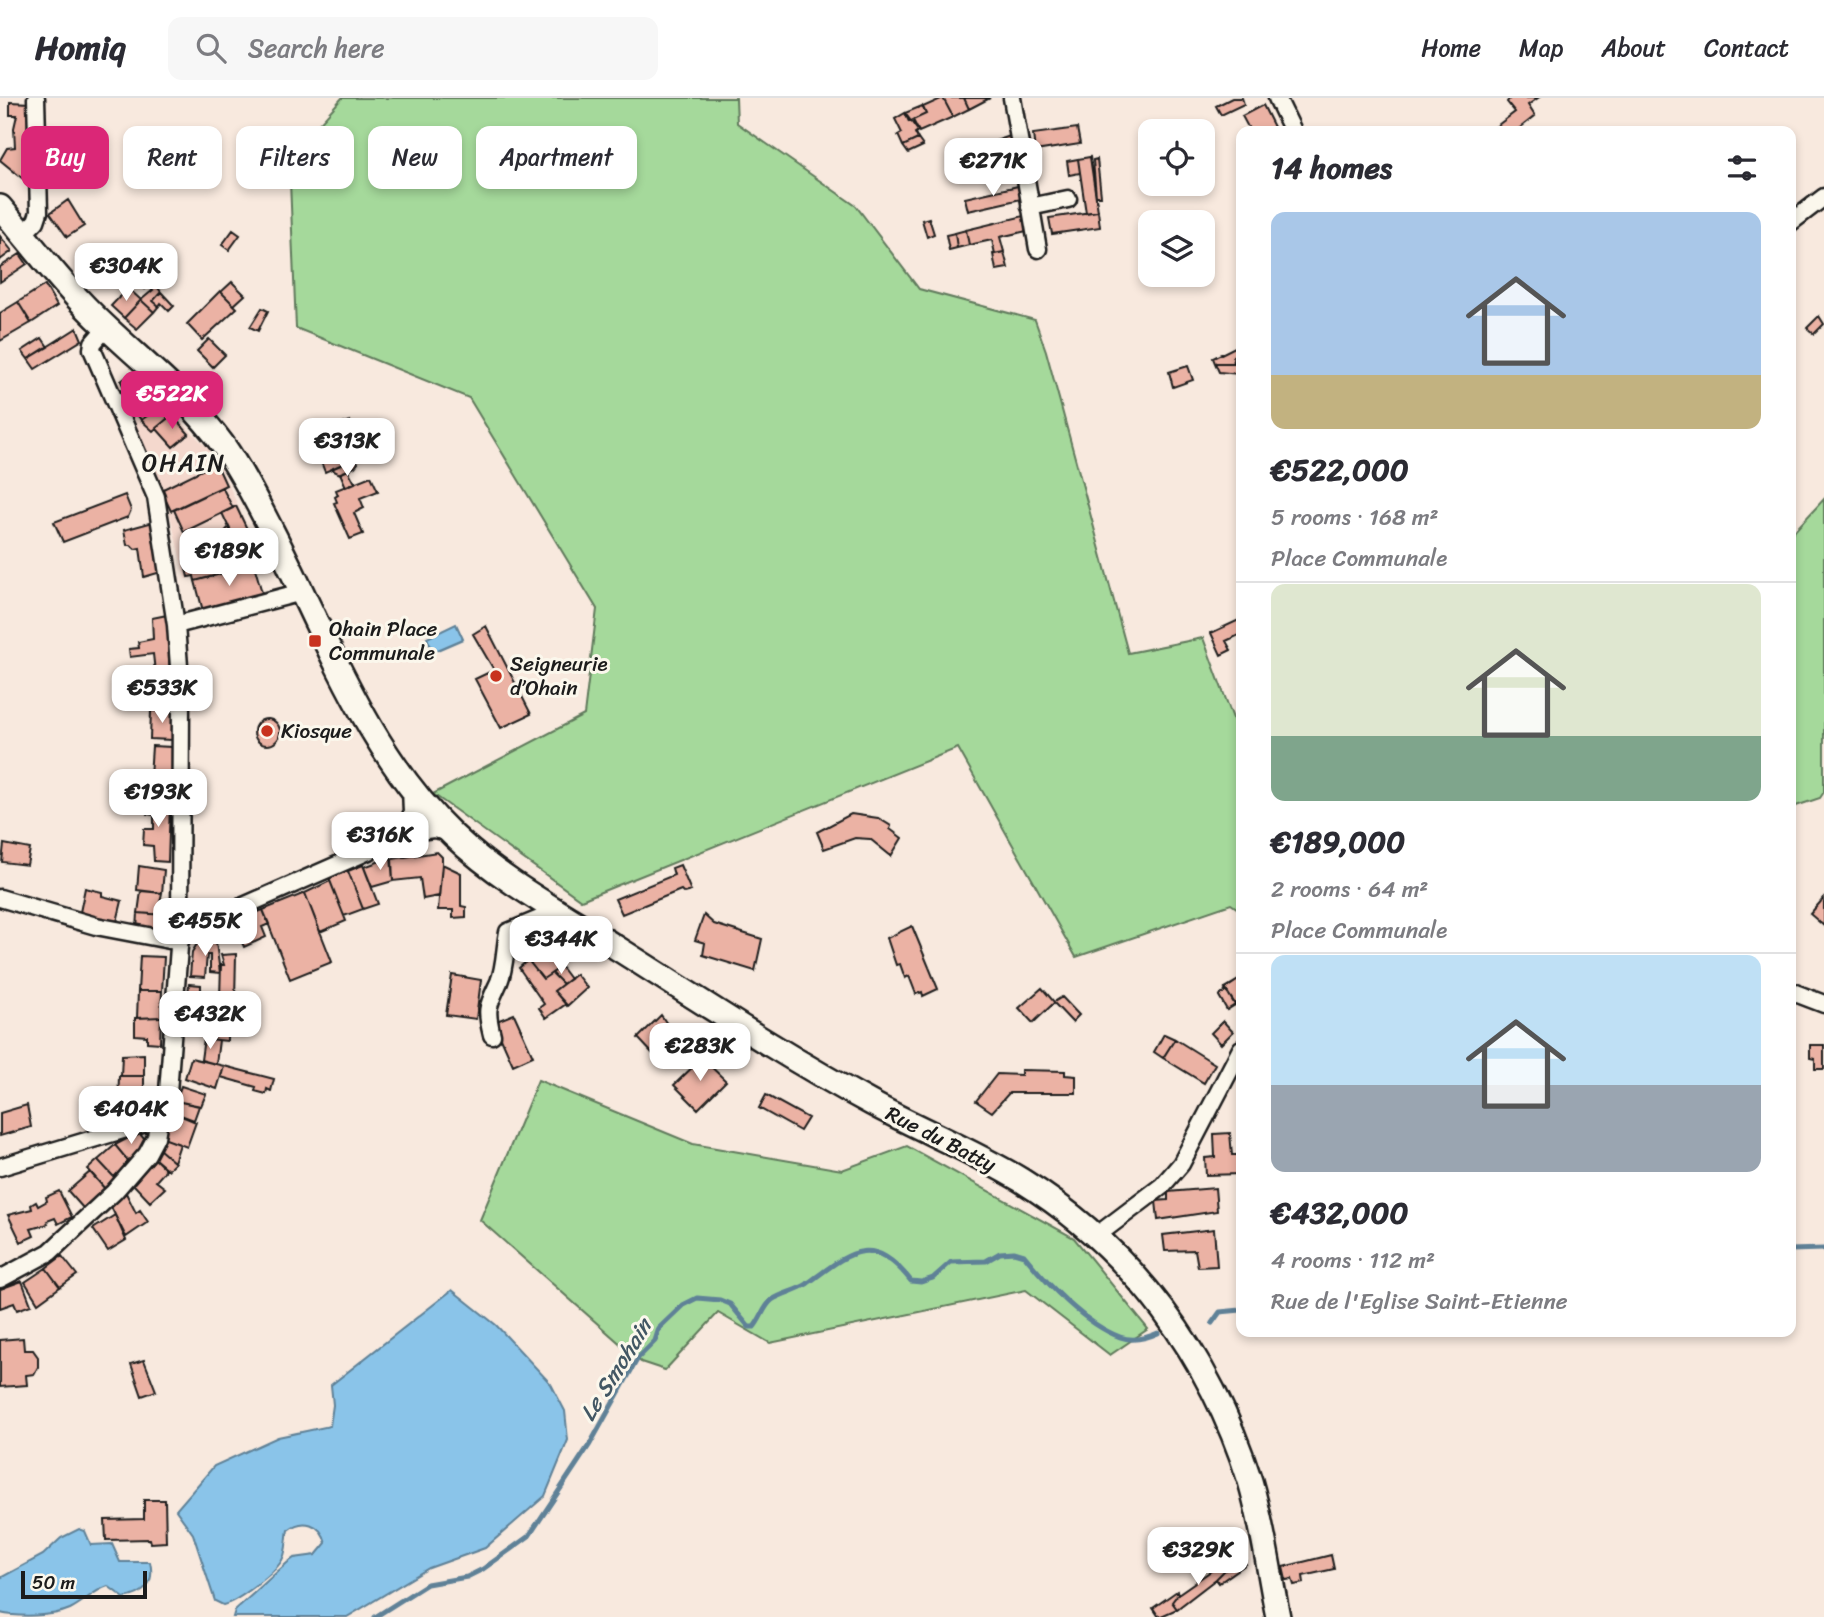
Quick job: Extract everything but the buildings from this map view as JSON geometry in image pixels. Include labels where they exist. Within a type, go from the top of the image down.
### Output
[{"type":"main road","name":"Rue du Batty","points":[[0,207],[56,276],[106,328],[170,384],[210,428],[236,466],[370,729],[411,788],[450,832],[493,867],[559,911],[830,1080],[1018,1179],[1096,1236],[1150,1291],[1178,1327],[1213,1386],[1251,1486],[1278,1617]]},
{"type":"street","points":[[23,234],[36,222],[39,212],[36,98]]},
{"type":"street","points":[[1012,98],[1038,249]]},
{"type":"street","points":[[1277,98],[1291,126]]},
{"type":"street","points":[[1796,218],[1824,197]]},
{"type":"street","points":[[1030,207],[1068,199]]},
{"type":"street","points":[[0,1279],[50,1252],[114,1192],[147,1154],[156,1138],[159,1118],[169,1092],[180,938],[181,694],[176,625],[156,497],[92,349],[93,343],[106,328]]},
{"type":"street","points":[[176,625],[302,593]]},
{"type":"street","points":[[405,835],[412,813],[411,788]]},
{"type":"street","points":[[0,898],[96,926],[180,938],[405,835],[423,830],[450,832]]},
{"type":"street","points":[[492,1035],[487,1014],[488,1004],[499,981],[508,932],[559,911]]},
{"type":"street","points":[[1796,993],[1824,1004]]},
{"type":"street","points":[[1096,1236],[1162,1186],[1177,1170],[1236,1058]]},
{"type":"street","points":[[0,1167],[159,1118]]},
{"type":"shaded area","points":[[132,371],[216,457],[262,559],[185,579],[170,514],[117,385]]},
{"type":"green space","points":[[342,98],[736,98],[737,123],[856,206],[919,289],[1035,320],[1046,351],[1128,653],[1203,638],[1236,727],[1236,908],[1231,904],[1076,957],[958,748],[581,900],[433,794],[584,715],[597,609],[469,398],[296,328],[290,189],[354,189],[354,126],[317,126]]},
{"type":"green space","points":[[1824,499],[1824,792],[1820,798],[1796,806],[1796,529]]},
{"type":"green space","points":[[538,1080],[693,1144],[842,1170],[907,1146],[1074,1238],[1148,1329],[1110,1355],[1026,1290],[770,1343],[718,1313],[665,1370],[641,1362],[480,1220]]},
{"type":"water","points":[[456,624],[463,639],[433,652],[427,638]]},
{"type":"water","points":[[452,1290],[496,1325],[551,1384],[565,1411],[568,1440],[545,1496],[485,1548],[429,1568],[347,1617],[233,1617],[235,1610],[287,1563],[294,1558],[316,1555],[326,1543],[324,1536],[316,1527],[305,1524],[288,1530],[285,1552],[280,1564],[238,1598],[223,1605],[215,1601],[193,1534],[176,1510],[214,1466],[278,1437],[330,1426],[333,1405],[331,1385]]},
{"type":"water","points":[[79,1529],[85,1531],[91,1545],[112,1544],[120,1562],[150,1562],[151,1576],[147,1587],[138,1594],[124,1598],[108,1586],[70,1609],[54,1614],[25,1616],[0,1613],[0,1578],[43,1555],[61,1538]]},
{"type":"waterway","name":"Le Smohain","points":[[1796,1250],[1824,1249]]},
{"type":"waterway","name":"Le Smohain","points":[[375,1617],[427,1584],[467,1577],[483,1569],[529,1536],[590,1444],[638,1358],[655,1341],[659,1328],[683,1305],[697,1298],[720,1300],[730,1304],[749,1327],[754,1327],[772,1300],[803,1286],[847,1256],[859,1252],[884,1256],[897,1265],[911,1281],[921,1282],[933,1278],[951,1262],[986,1261],[1000,1253],[1014,1252],[1024,1255],[1080,1313],[1107,1331],[1130,1339],[1145,1338],[1158,1333]]},
{"type":"waterway","name":"Le Smohain","points":[[1212,1323],[1220,1312],[1236,1310]]},
{"type":"place","name":"Ohain Place Communale","points":[[315,641]]},
{"type":"place","name":"Seigneurie d’Ohain","points":[[496,676]]},
{"type":"place","name":"Kiosque","points":[[267,731]]},
{"type":"district","name":"OHAIN","points":[[184,463]]}]
